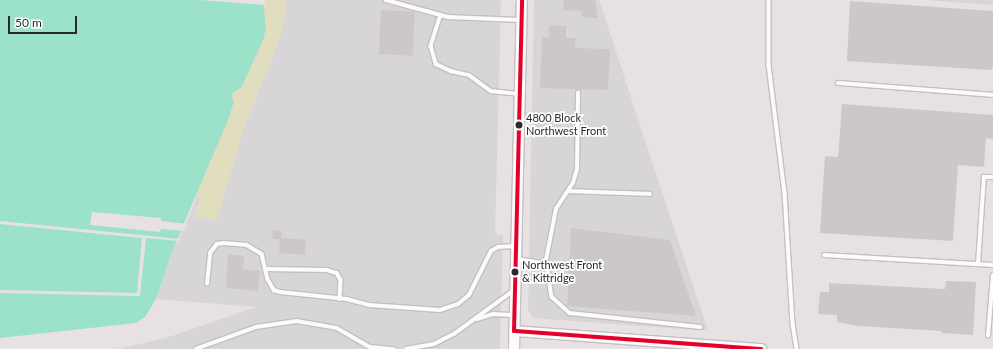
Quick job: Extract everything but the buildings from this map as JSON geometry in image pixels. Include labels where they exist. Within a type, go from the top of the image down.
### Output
[{"type":"main road","points":[[514,349],[522,0]]},
{"type":"main road","points":[[514,331],[761,349]]},
{"type":"lane","points":[[386,0],[441,15],[522,20]]},
{"type":"lane","points":[[769,0],[770,65],[785,193],[792,324],[797,349]]},
{"type":"lane","points":[[441,15],[431,46],[436,64],[451,71],[469,75],[491,91],[519,94]]},
{"type":"lane","points":[[838,83],[993,95]]},
{"type":"lane","points":[[578,93],[577,169],[569,191],[556,208],[545,265],[549,271],[552,297],[563,309],[570,313],[700,327]]},
{"type":"lane","points":[[978,264],[984,176],[993,177]]},
{"type":"lane","points":[[569,191],[650,194]]},
{"type":"lane","points":[[207,284],[210,253],[217,244],[256,248],[262,254],[271,286],[280,292],[340,299],[369,305],[446,309],[458,304],[469,294],[491,251],[498,247],[516,246]]},
{"type":"lane","points":[[824,255],[993,265]]},
{"type":"lane","points":[[516,259],[545,265]]},
{"type":"lane","points":[[267,269],[327,270],[337,273],[341,280],[340,299]]},
{"type":"lane","points":[[988,336],[993,275]]},
{"type":"lane","points":[[406,349],[434,344],[471,322],[515,289]]},
{"type":"lane","points":[[471,322],[494,314],[515,315]]},
{"type":"lane","points":[[196,349],[256,327],[297,321],[337,328],[370,347],[394,349]]},
{"type":"shaded area","points":[[0,0],[263,0],[266,28],[263,40],[241,88],[233,92],[231,98],[234,101],[228,120],[173,249],[156,299],[145,317],[136,323],[0,338]]},
{"type":"shaded area","points":[[263,0],[501,0],[495,234],[503,235],[500,349],[118,349],[169,337],[256,307],[156,299],[173,249],[192,210]]},
{"type":"shaded area","points":[[263,0],[287,0],[282,33],[243,131],[217,220],[195,218],[200,198],[195,198],[197,191],[228,120],[233,106],[233,92],[241,88],[263,40],[266,28]]},
{"type":"shaded area","points":[[534,0],[599,0],[708,331],[533,318],[528,310]]},
{"type":"shaded area","points":[[925,0],[993,0],[993,5]]},
{"type":"pier","points":[[199,0],[265,0],[265,5]]},
{"type":"pier","points":[[92,212],[161,218],[161,221],[188,224],[184,231],[161,229],[160,232],[90,225]]},
{"type":"pier","points":[[0,221],[180,239],[179,241],[146,238],[140,296],[0,293],[0,290],[137,293],[142,238],[0,224]]},
{"type":"transit line","points":[[514,331],[522,0]]},
{"type":"transit line","points":[[514,331],[761,349]]},
{"type":"place","name":"4800 Block Northwest Front","points":[[519,125]]},
{"type":"place","name":"Northwest Front & Kittridge","points":[[515,272]]}]
